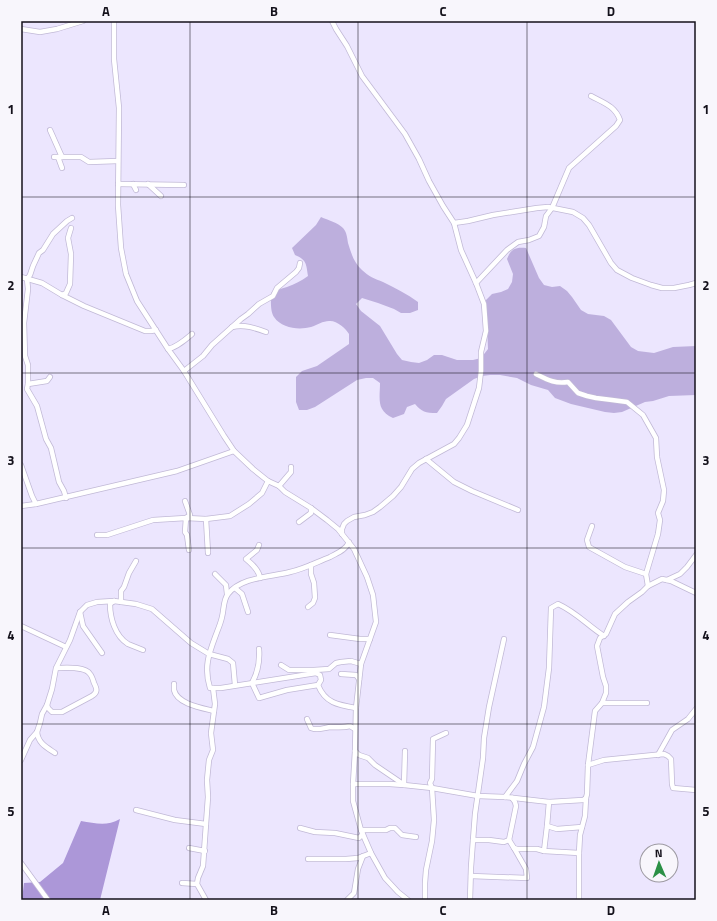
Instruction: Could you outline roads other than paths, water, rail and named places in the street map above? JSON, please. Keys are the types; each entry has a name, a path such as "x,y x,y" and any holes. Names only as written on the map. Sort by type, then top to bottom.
{"street":[{"path":"21,29 40,32 57,29 83,21"},
{"path":"114,21 114,59 119,108 118,205 121,248 126,274 137,301 184,371 234,451 268,481 279,486 285,492 311,508 342,534 354,549 367,577 374,595 376,622 361,664 359,679 355,729 353,784 354,801 362,832 371,853 385,878 408,900"},
{"path":"332,21 362,76 405,134 429,181 454,223 461,250 484,304 486,331 481,352 479,388 467,424 454,444 419,463 412,469 401,487 393,496 373,512 365,515 354,516 347,521 342,529 342,534"},
{"path":"476,283 507,250 518,242 539,236 544,226 546,216 552,208 569,168 605,134 616,126 620,120 613,108 591,96"},
{"path":"50,130 62,168"},
{"path":"58,157 81,156 89,162 118,161"},
{"path":"118,184 184,185"},
{"path":"133,184 136,190"},
{"path":"148,184 161,196"},
{"path":"454,223 520,210 548,207 573,212 590,225 596,238 617,270 651,285 662,288 674,288 696,283"},
{"path":"66,498 59,482 51,448 46,439 37,406 27,389 28,365 25,356 24,323 28,289 27,279 39,253 43,250 53,234 72,218"},
{"path":"62,295 66,293 70,284 71,254 68,238 71,228"},
{"path":"184,371 203,356 212,345 259,304 273,296 277,288 296,272 300,263"},
{"path":"21,277 42,283 84,306 145,331 151,332 156,330"},
{"path":"232,327 252,327 266,332"},
{"path":"168,349 181,343 192,334"},
{"path":"536,374 551,381 561,383 568,382 578,392 587,396 627,402 643,415 656,438 657,457 664,490 663,501 658,513 660,520 658,534 646,574 648,586"},
{"path":"28,384 47,381 50,377"},
{"path":"21,506 66,498 177,470 234,451"},
{"path":"426,459 454,482 518,510"},
{"path":"21,465 36,504"},
{"path":"279,486 291,472 291,467"},
{"path":"97,535 107,535 153,520 186,518 206,519 230,516 249,504 262,493 268,481"},
{"path":"185,501 190,515 186,518 185,532 189,550"},
{"path":"299,522 311,513 311,508"},
{"path":"206,519 208,553"},
{"path":"592,526 587,540 589,547 625,567 646,574"},
{"path":"349,542 347,546 339,552 311,565 291,572 260,578 242,584 228,594 222,618 209,654 207,668 210,688 220,688 316,673 320,675 321,680 318,685 320,691 327,699 340,706 356,708"},
{"path":"259,545 257,550 246,559 254,566 260,578"},
{"path":"667,580 680,574 696,555"},
{"path":"121,602 121,591 124,587 128,574 136,562"},
{"path":"308,607 315,598 311,565"},
{"path":"215,574 226,585 228,594"},
{"path":"579,900 580,835 585,816 588,765 595,711 602,703 606,693 606,686 597,646 600,638 606,634 615,614 648,586 662,579 671,581 696,592"},
{"path":"235,588 242,594 248,612"},
{"path":"114,601 110,604 110,614 116,632 127,643 143,650"},
{"path":"21,760 30,740 36,732 42,714 47,705 56,668 80,612 87,604 114,601 136,604 152,609 191,643 209,654 228,659 233,663 235,685"},
{"path":"505,797 517,781 532,747 544,707 549,668 552,608 558,604 579,617 604,636"},
{"path":"80,612 83,626 102,653"},
{"path":"21,626 66,647"},
{"path":"330,635 370,639"},
{"path":"470,900 475,814 484,738 489,707 504,639"},
{"path":"252,683 257,673 259,659 258,649"},
{"path":"281,665 289,670 314,670 329,669 336,663 341,662 351,661 361,664"},
{"path":"47,705 52,712 62,712 92,696 96,693 97,689 90,672 81,668 56,668"},
{"path":"341,674 356,675 359,679"},
{"path":"252,683 259,698 286,690 318,685"},
{"path":"174,684 174,692 180,699 190,705 214,711"},
{"path":"206,900 197,884 203,866 208,797 207,780 209,760 213,750 211,733 215,704 213,688"},
{"path":"602,703 647,703"},
{"path":"658,755 672,730 688,719 696,709"},
{"path":"307,719 311,728 315,730 330,727 345,728 350,726 355,729"},
{"path":"36,732 37,737 43,745 55,753"},
{"path":"425,900 426,870 432,841 434,820 432,788 430,783 432,778 433,739 446,733"},
{"path":"355,751 359,755 368,758 375,765 404,785"},
{"path":"404,785 405,751"},
{"path":"588,765 604,760 664,754 671,759 673,788 696,790"},
{"path":"353,784 404,785 478,796 505,797 549,802 583,800 586,798"},
{"path":"472,876 527,878 526,869 509,840 516,806 512,798"},
{"path":"544,851 549,802"},
{"path":"136,810 175,820 206,824"},
{"path":"547,826 557,829 582,826"},
{"path":"300,828 315,832 335,833 359,838 362,832"},
{"path":"362,832 395,828 402,835 416,837"},
{"path":"473,840 504,842 509,840"},
{"path":"189,848 204,851"},
{"path":"514,848 579,853"},
{"path":"308,859 358,858 371,853"},
{"path":"347,900 354,893 358,869 363,856"},
{"path":"21,863 48,900"},
{"path":"182,883 197,884"}]}
